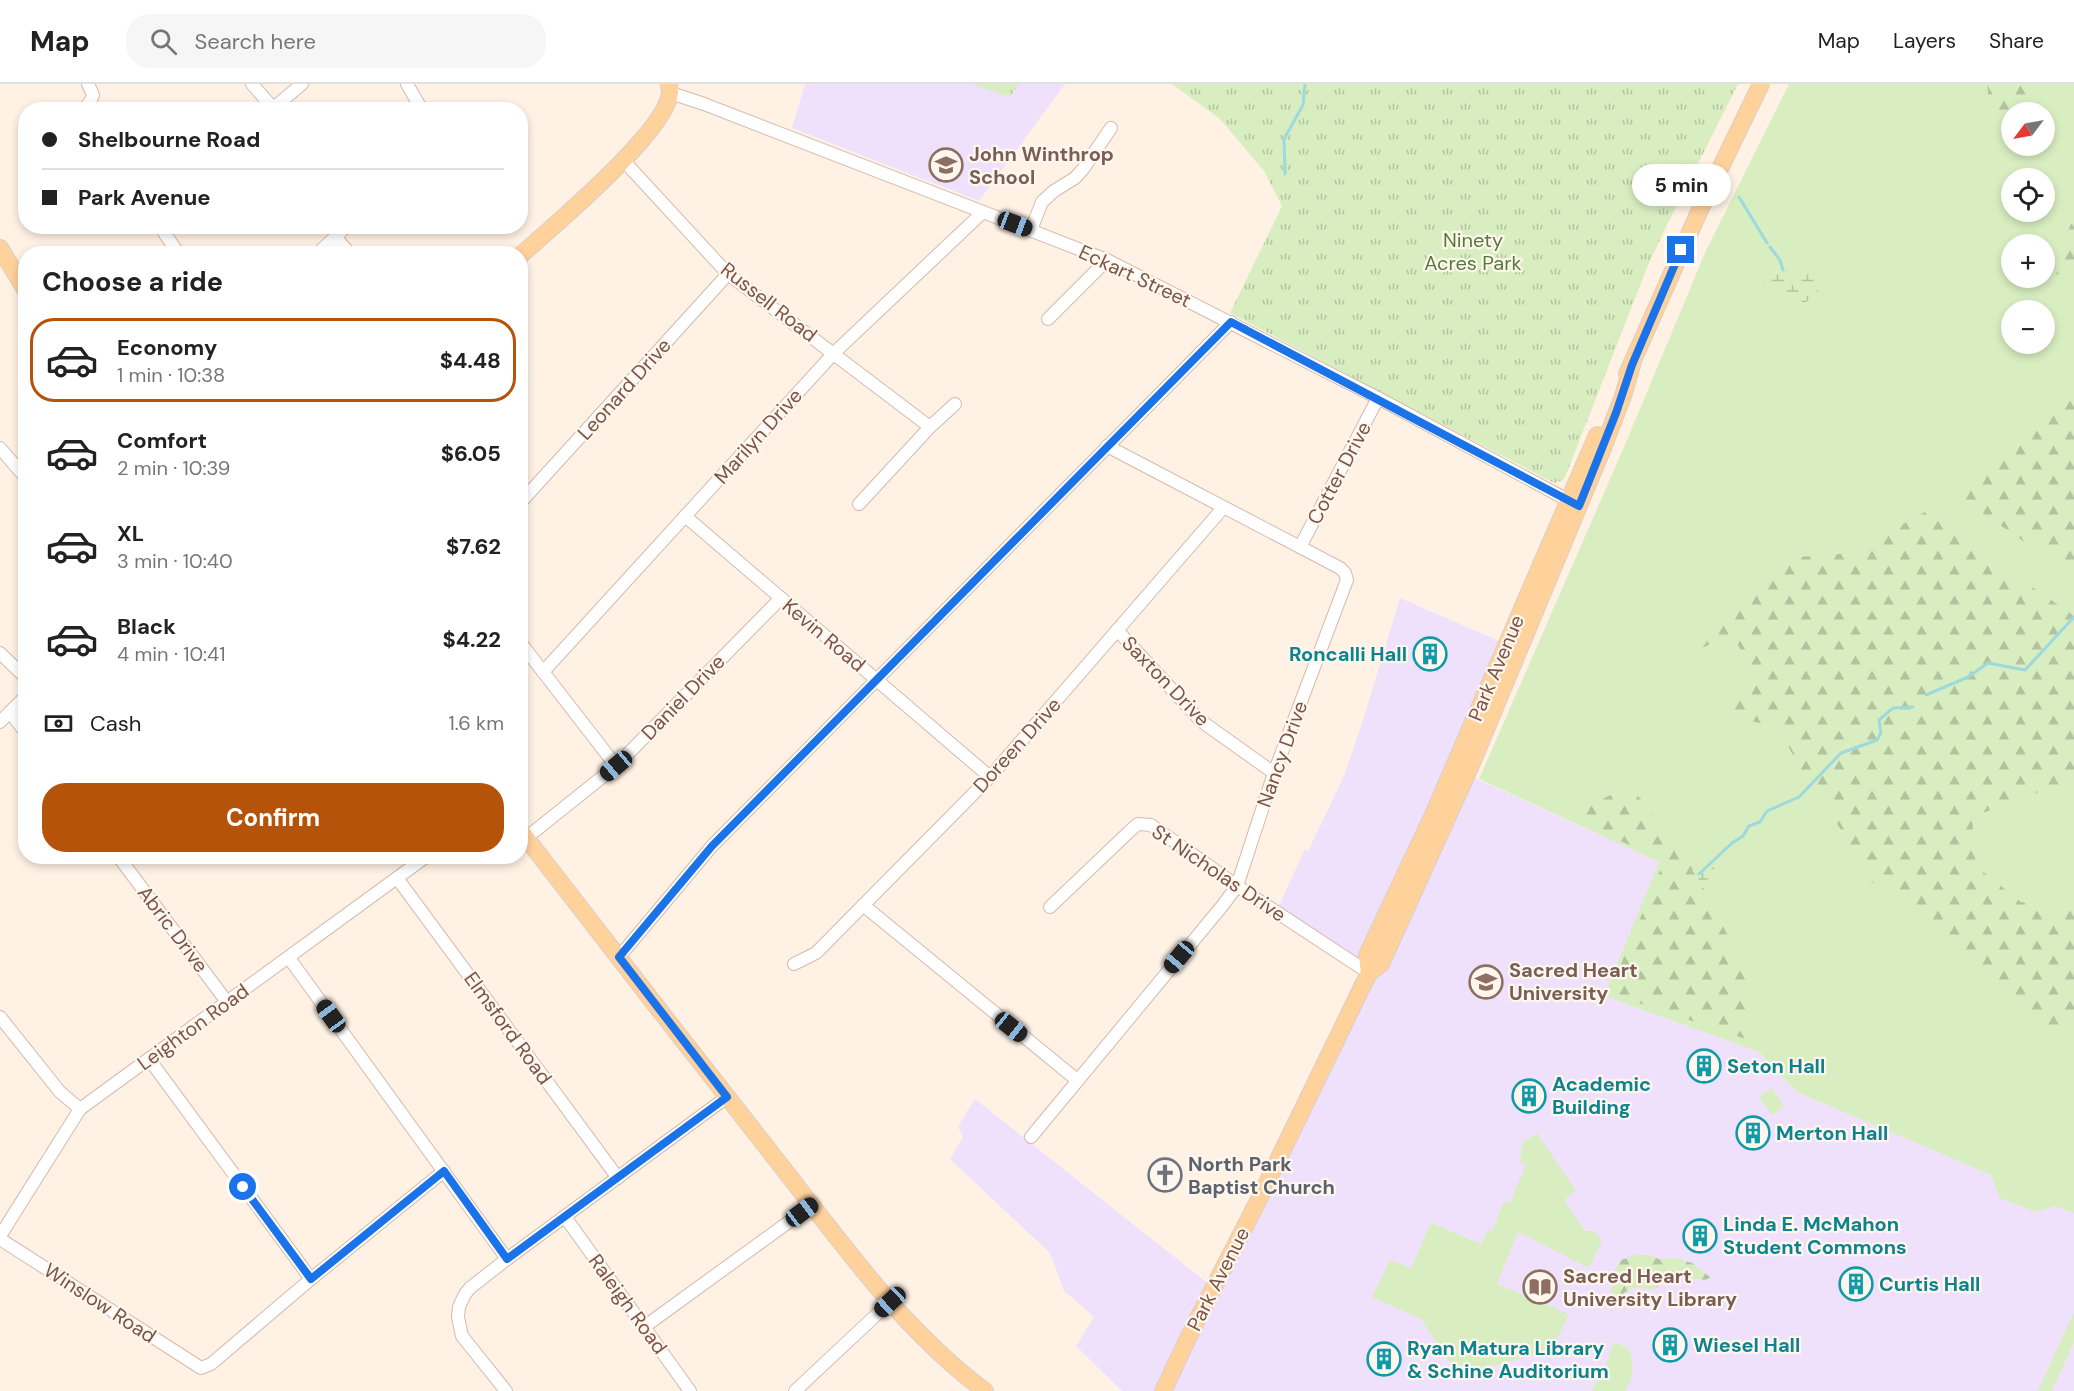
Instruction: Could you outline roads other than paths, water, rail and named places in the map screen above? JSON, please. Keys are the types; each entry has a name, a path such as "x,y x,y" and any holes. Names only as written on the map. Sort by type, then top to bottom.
{"main road":[{"name":"Park Avenue","path":"1163,1391 1192,1328 1266,1185 1369,973 1381,964 1573,503 1623,396 1632,365 1686,241 1761,84"},
{"path":"528,249 623,160 648,133 665,107 670,88"},
{"path":"0,248 18,278"},
{"path":"528,840 890,1302 933,1349 985,1391"}],"street":[{"path":"88,84 93,95 90,102"},
{"path":"252,84 266,102"},
{"path":"280,102 302,84"},
{"path":"407,84 417,102"},
{"name":"Eckart Street","path":"670,88 704,104 1107,260 1378,398 1573,503"},
{"path":"1031,230 1042,202 1054,191 1075,178 1111,128"},
{"name":"Russell Road","path":"623,160 728,274 930,427"},
{"name":"Marilyn Drive","path":"543,672 834,353 982,212"},
{"path":"325,246 338,234"},
{"path":"335,237 343,246"},
{"path":"1048,319 1107,260"},
{"name":"Leonard Drive","path":"528,494 728,274"},
{"path":"619,957 712,846 1231,322"},
{"name":"Cotter Drive","path":"1300,547 1378,398"},
{"path":"859,504 930,427 955,404"},
{"name":"Nancy Drive","path":"1031,1137 1223,905 1236,886 1275,773 1347,580 1340,568 1107,447"},
{"path":"0,448 18,469"},
{"name":"Doreen Drive","path":"794,964 816,953 990,777 1222,508"},
{"name":"Kevin Road","path":"685,516 990,777"},
{"name":"Daniel Drive","path":"528,830 616,766 781,598"},
{"name":"Saxton Drive","path":"1117,630 1202,721 1275,773"},
{"path":"528,652 616,766"},
{"path":"0,653 18,670"},
{"path":"0,722 18,704"},
{"path":"10,712 18,722"},
{"name":"St Nicholas Drive","path":"1050,907 1138,824 1151,825 1236,886 1369,973"},
{"name":"Abric Drive","path":"124,864 227,1002"},
{"name":"Leighton Road","path":"0,1238 80,1109 416,864"},
{"name":"Elmsford Road","path":"397,878 618,1178"},
{"path":"863,905 1077,1080"},
{"path":"289,958 507,1259"},
{"path":"0,1017 60,1092 80,1109"},
{"path":"149,1059 311,1279 444,1171"},
{"path":"506,1391 462,1336 458,1317 461,1302 470,1288 727,1097"},
{"path":"644,1327 812,1205"},
{"name":"Raleigh Road","path":"565,1217 690,1391"},
{"name":"Winslow Road","path":"0,1238 201,1368 211,1364 311,1279"},
{"path":"795,1391 890,1302"}],"waterway":[{"path":"1285,174 1284,139 1303,105 1305,84"},
{"path":"1739,197 1767,243"},
{"path":"1770,247 1780,260 1783,270"},
{"path":"1926,695 1968,677 1988,663 2025,670 2074,617"},
{"path":"1699,874 1732,843 1743,836 1749,826 1760,822 1767,811 1799,797 1841,753 1877,740 1881,733 1879,720 1893,708 1913,707"}],"place":[{"name":"John Winthrop School","path":"946,165"},
{"name":"Roncalli Hall","path":"1430,654"},
{"name":"Sacred Heart University","path":"1486,982"},
{"name":"Seton Hall","path":"1704,1066"},
{"name":"Academic Building","path":"1529,1096"},
{"name":"Merton Hall","path":"1753,1133"},
{"name":"North Park Baptist Church","path":"1165,1175"},
{"name":"Linda E. McMahon Student Commons","path":"1700,1236"},
{"name":"Curtis Hall","path":"1856,1284"},
{"name":"Sacred Heart University Library","path":"1540,1287"},
{"name":"Wiesel Hall","path":"1670,1345"},
{"name":"Ryan Matura Library & Schine Auditorium","path":"1384,1359"}],"park label":[{"name":"Ninety Acres Park","path":"1473,252"}]}
